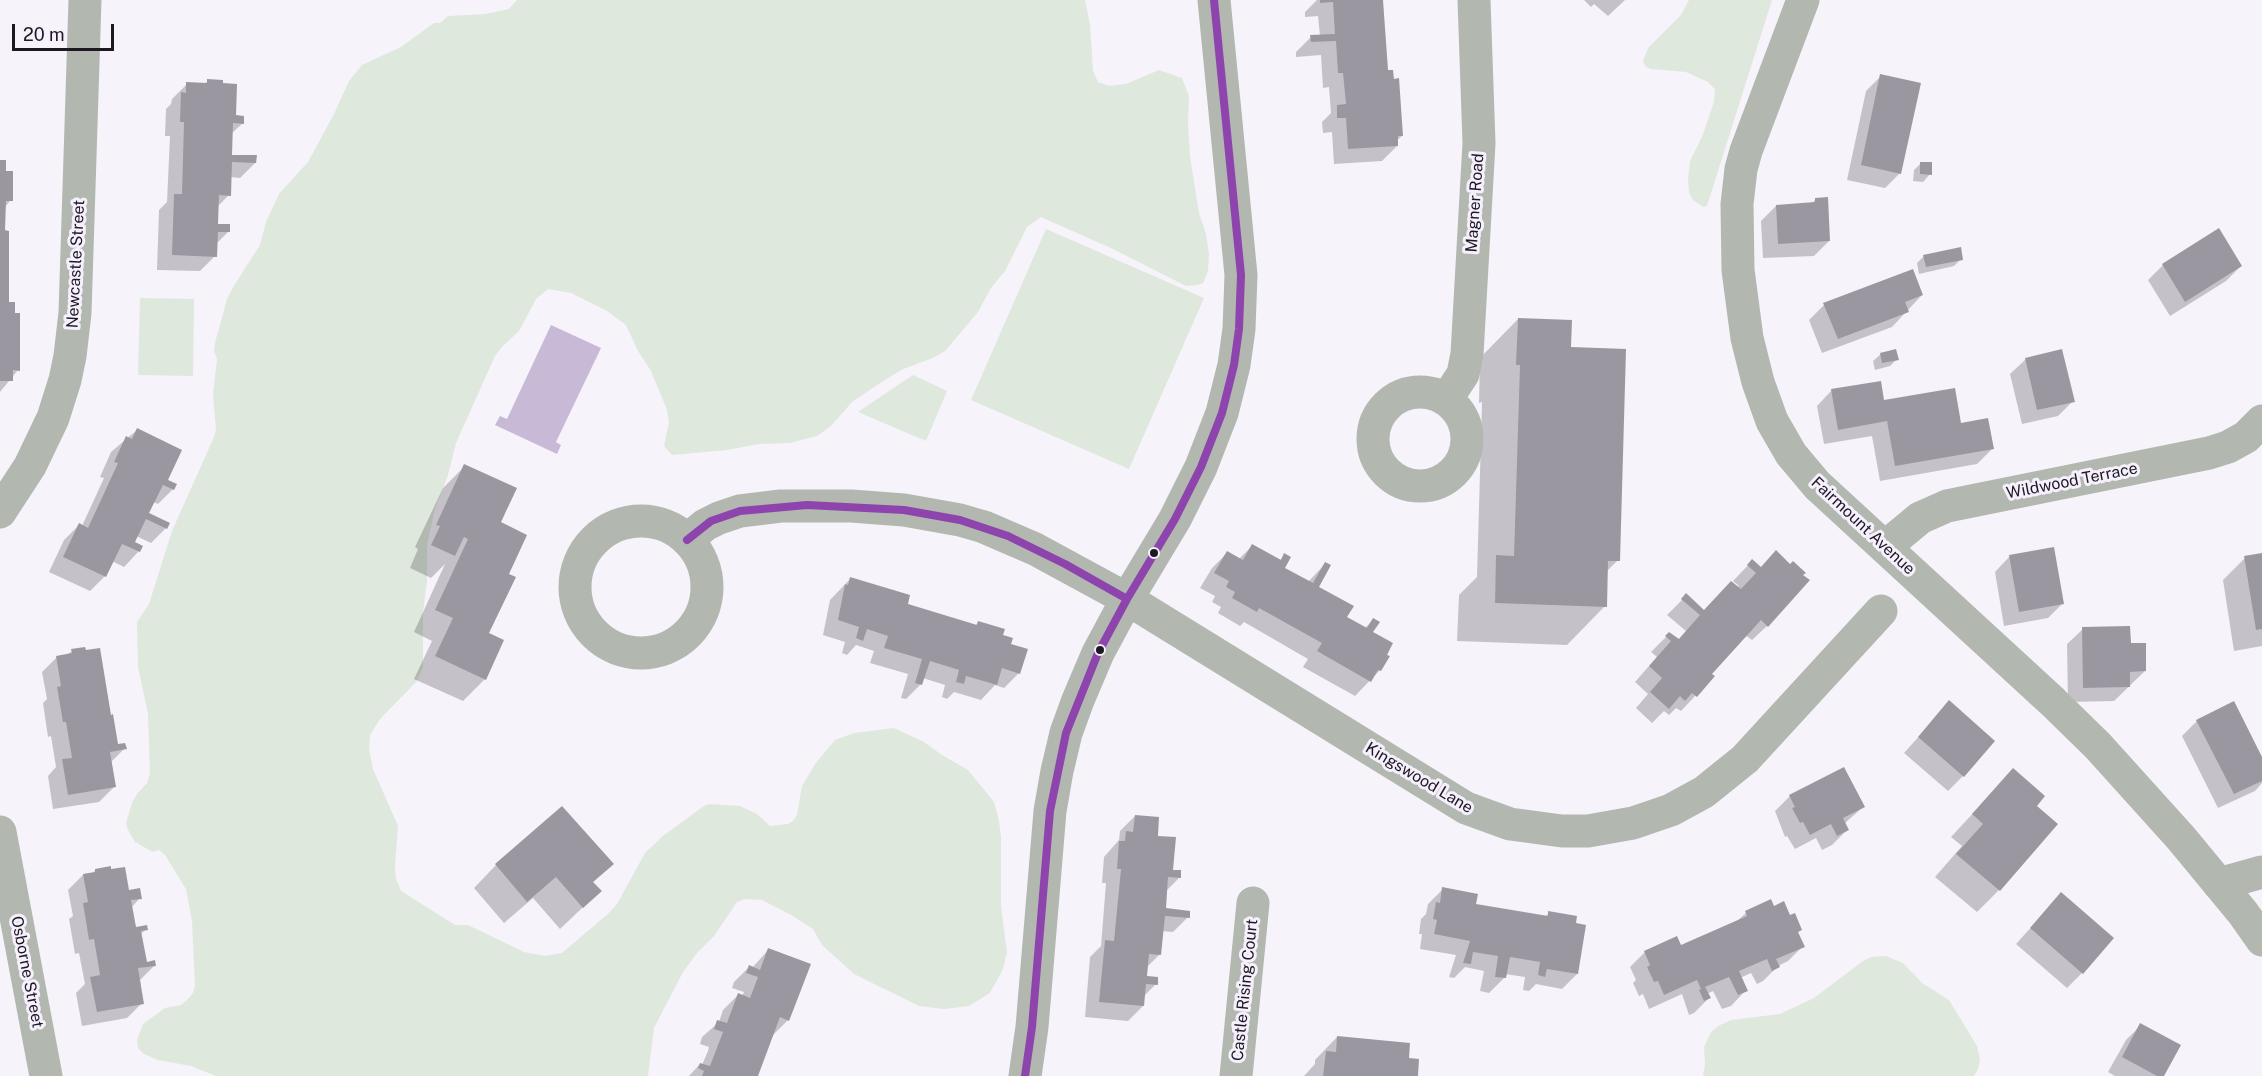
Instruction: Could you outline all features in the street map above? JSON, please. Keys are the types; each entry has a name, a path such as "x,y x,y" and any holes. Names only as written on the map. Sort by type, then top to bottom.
{"street":[{"name":"Newcastle Street","path":"0,512 30,466 53,418 70,356 75,313 85,0"},
{"path":"1025,1076 1032,1027 1048,832 1057,771 1069,725 1087,677 1127,599 1175,519 1201,467 1222,413 1236,348 1241,275 1214,0"},
{"name":"Magner Road","path":"1446,400 1463,374 1467,354 1479,143 1474,0"},
{"name":"Fairmount Avenue","path":"1803,0 1746,151 1738,186 1738,270 1747,338 1765,405 1787,447 1817,485 2098,746 2173,829 2262,940"},
{"name":"Wildwood Terrace","path":"1885,547 1920,518 1947,506 2209,453 2228,447 2246,437 2262,421"},
{"name":"Kingswood Lane","path":"687,540 711,521 740,512 807,505 904,510 960,520 1008,536 1127,599 1466,808 1510,824 1562,831 1596,830 1633,823 1671,810 1704,792 1745,759 1881,611"},
{"name":"Osborne Street","path":"0,832 46,1076"},
{"path":"2218,884 2262,872"},
{"name":"Castle Rising Court","path":"1236,1076 1253,903"}],"shaded area":[{"path":"517,0 1085,0 1090,24 1093,71 1098,82 1109,86 1126,84 1159,70 1182,78 1189,96 1190,156 1199,213 1206,234 1209,254 1208,271 1203,283 1186,286 1113,249 1041,217 1027,227 1005,271 991,288 978,312 945,351 901,370 874,387 852,402 831,426 817,436 790,443 759,444 727,450 672,455 664,446 669,422 667,410 651,371 638,351 626,325 607,311 571,293 548,289 536,299 519,331 495,356 456,443 448,475 435,509 427,545 427,581 423,612 423,668 417,681 380,719 370,735 369,749 373,769 398,826 395,866 396,879 401,891 455,925 468,925 524,952 545,956 562,953 609,913 617,904 645,853 664,835 704,806 709,804 740,806 757,814 770,826 788,824 797,815 802,786 815,764 835,740 854,733 894,728 924,742 968,770 994,802 1001,837 1001,907 1007,952 1003,969 990,993 969,1006 944,1009 919,1006 854,974 822,945 813,929 793,916 762,900 745,899 737,902 714,936 683,972 654,1028 648,1076 216,1076 191,1066 158,1060 144,1054 138,1048 137,1040 143,1024 165,1008 181,1005 193,993 195,985 192,921 186,889 165,855 159,850 153,852 135,842 126,823 132,803 147,783 150,773 148,714 138,667 137,622 149,604 172,531 216,430 213,394 217,359 214,351 227,299 260,245 266,222 279,194 308,162 349,81 362,65 401,47 434,23 440,23 448,16 485,14 509,9"},
{"path":"1689,0 1772,0 1707,206 1703,207 1693,200 1689,192 1688,178 1690,161 1702,137 1714,102 1715,89 1708,82 1686,72 1651,69 1646,67 1643,61 1648,48 1681,15"},
{"path":"1046,229 1204,298 1129,469 971,400"},
{"path":"140,298 194,299 193,376 138,375"},
{"path":"551,325 601,348 556,442 561,445 557,454 495,425 500,416 507,419"},
{"path":"913,375 947,391 926,441 858,412"},
{"path":"1886,956 1903,963 1922,983 1949,1000 1977,1046 1980,1059 1974,1076 1703,1076 1704,1047 1711,1032 1718,1026 1731,1020 1780,1014 1814,998 1863,961 1871,957"}],"building":[{"path":"1320,0 1383,0 1388,70 1393,70 1394,79 1399,78 1403,136 1398,136 1398,146 1348,149 1346,118 1337,118 1337,105 1346,104 1343,73 1338,73 1336,41 1311,42 1310,35 1335,34 1333,2 1320,3"},
{"path":"1880,74 1921,83 1901,174 1861,165"},
{"path":"207,79 237,84 236,115 244,116 244,124 233,123 232,155 257,155 256,163 232,162 231,196 219,195 218,224 230,224 230,232 218,232 217,257 172,255 174,194 182,194 184,122 180,122 181,92 186,93 186,82 207,83"},
{"path":"0,160 6,160 6,171 13,171 13,201 6,201 5,230 9,231 9,302 15,302 15,313 20,313 20,371 13,370 13,381 0,381"},
{"path":"1920,162 1932,162 1932,175 1920,174"},
{"path":"1828,197 1830,241 1778,244 1776,205 1815,202 1815,198"},
{"path":"2219,228 2242,266 2185,302 2162,264"},
{"path":"1961,247 1963,260 1926,267 1923,255"},
{"path":"1913,269 1923,295 1905,302 1909,312 1838,339 1823,303"},
{"path":"1518,318 1572,320 1571,347 1626,349 1620,561 1608,561 1607,607 1495,603 1496,555 1514,556 1520,365 1516,365"},
{"path":"1896,349 1899,360 1882,363 1880,353"},
{"path":"2062,349 2075,402 2037,410 2025,358"},
{"path":"1881,381 1884,400 1955,388 1961,423 1988,418 1994,449 1895,466 1887,421 1838,430 1831,389"},
{"path":"137,428 182,450 168,480 177,484 174,490 163,485 149,513 170,523 167,529 146,519 135,542 143,546 140,552 122,544 106,577 63,557 79,523 88,528 118,463 114,462 126,436 132,439"},
{"path":"464,464 517,488 501,522 527,535 509,574 516,577 489,633 504,640 486,680 435,656 453,618 435,610 468,539 464,537 455,556 431,545 440,526 436,525"},
{"path":"1252,544 1281,560 1284,553 1291,557 1285,568 1313,583 1325,562 1331,565 1319,587 1354,606 1347,617 1367,628 1373,618 1380,622 1373,632 1393,643 1387,655 1390,656 1371,682 1317,651 1322,643 1259,608 1257,612 1232,598 1235,592 1226,587 1229,581 1214,573 1227,551 1243,560"},
{"path":"2054,547 2064,604 2019,612 2009,555"},
{"path":"1776,550 1790,564 1793,561 1806,573 1803,575 1810,580 1768,627 1761,620 1712,674 1715,676 1697,697 1692,693 1685,701 1680,696 1669,709 1650,692 1662,678 1649,666 1671,641 1665,636 1669,632 1679,639 1700,615 1681,599 1686,593 1704,610 1731,581 1741,589 1756,573 1747,565 1752,559 1761,567"},
{"path":"2262,553 2262,629 2256,630 2244,556"},
{"path":"850,577 910,595 908,604 977,625 978,621 1005,629 1003,635 1013,638 1011,644 1028,649 1020,674 1002,668 997,685 966,676 964,684 956,682 959,670 930,661 922,685 915,683 922,659 884,648 888,636 867,629 863,641 856,638 859,627 838,620 845,584 848,585"},
{"path":"2130,626 2131,643 2146,643 2146,671 2130,672 2130,687 2083,688 2082,627"},
{"path":"85,647 86,650 100,648 118,744 125,743 127,749 110,752 116,787 68,795 62,759 72,758 57,687 61,686 56,656 72,653 71,649"},
{"path":"1949,700 1995,741 1964,777 1918,737"},
{"path":"2234,701 2262,757 2262,781 2234,794 2196,720"},
{"path":"1844,767 1865,807 1843,818 1849,830 1837,836 1831,824 1810,835 1792,808 1795,807 1789,795"},
{"path":"2013,768 2045,796 2037,806 2058,824 2000,891 1956,854 1983,824 1972,814"},
{"path":"562,806 614,864 593,882 602,891 583,908 556,877 527,902 495,864"},
{"path":"1135,815 1159,817 1158,836 1176,837 1173,870 1181,870 1181,878 1168,877 1166,908 1190,911 1190,918 1165,916 1161,955 1149,954 1147,976 1158,977 1158,985 1146,984 1144,1006 1099,1002 1105,940 1114,941 1121,869 1117,869 1119,841 1125,841 1126,831 1133,832"},
{"path":"111,866 111,869 125,867 129,890 140,888 142,899 131,900 136,927 147,925 148,930 141,931 147,962 155,960 156,966 138,968 144,1004 97,1012 90,977 100,975 94,939 89,940 83,903 88,902 83,874"},
{"path":"1442,887 1478,894 1476,904 1548,916 1548,911 1577,916 1576,923 1586,925 1578,974 1547,969 1545,977 1538,975 1540,962 1510,957 1506,978 1495,977 1498,956 1473,952 1471,964 1463,963 1470,941 1434,934 1437,920 1433,919 1436,902 1440,903"},
{"path":"2061,892 2114,938 2083,974 2030,928"},
{"path":"1771,899 1774,906 1784,901 1790,915 1795,913 1802,930 1798,932 1805,947 1776,959 1780,967 1772,971 1767,959 1739,971 1748,991 1738,995 1729,977 1705,987 1711,998 1704,1001 1697,980 1664,995 1658,981 1654,982 1647,967 1650,965 1644,951 1677,936 1681,945 1747,916 1745,911"},
{"path":"768,948 811,964 789,1021 780,1017 758,1076 702,1076 704,1071 698,1068 700,1063 710,1066 723,1032 714,1029 717,1020 727,1023 738,993 750,998 758,977 746,973 749,965 760,970"},
{"path":"2140,1023 2181,1045 2164,1076 2157,1076 2122,1057"},
{"path":"1337,1036 1410,1043 1409,1058 1419,1059 1418,1076 1323,1076 1326,1051 1336,1052"}],"transit line":[{"path":"1025,1076 1032,1027 1050,811 1066,733 1098,653 1175,519 1201,467 1222,413 1234,365 1239,329 1241,275 1214,0"},
{"path":"687,540 711,521 740,511 807,505 904,510 960,520 1008,536 1065,564 1127,599"}]}
